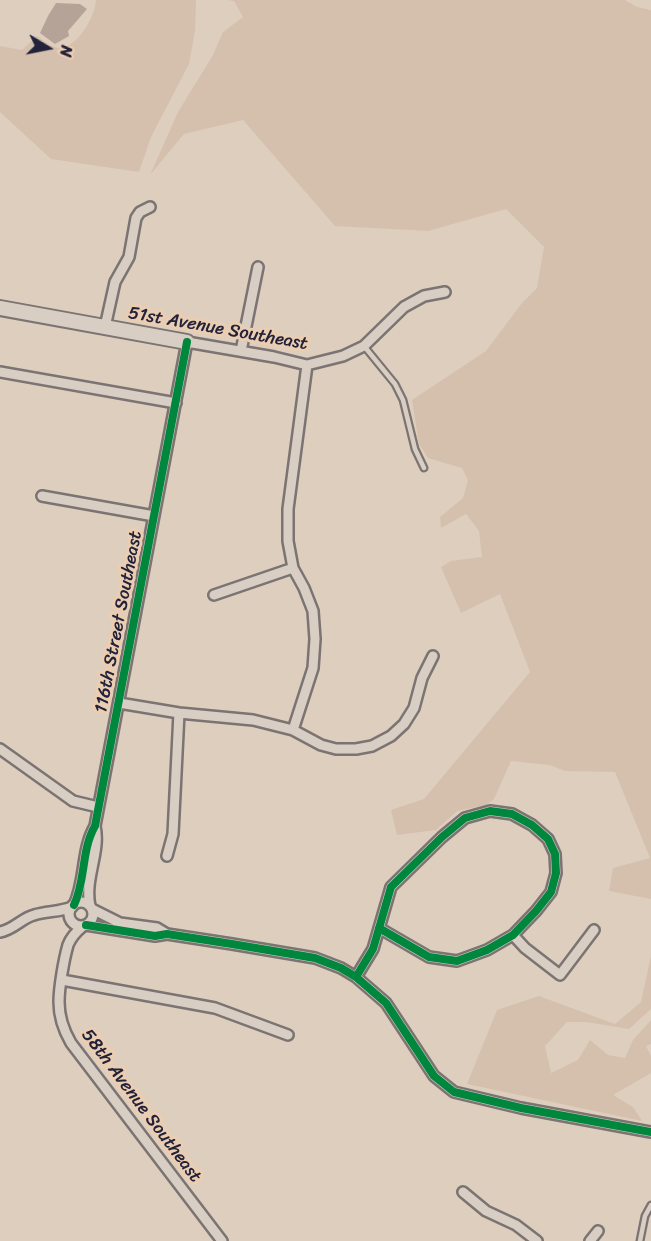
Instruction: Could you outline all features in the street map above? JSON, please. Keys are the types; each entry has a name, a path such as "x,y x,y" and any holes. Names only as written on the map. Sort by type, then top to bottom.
{"street":[{"path":"105,327 115,282 129,257 136,218 140,212 150,207"},
{"path":"241,351 258,267"},
{"name":"51st Avenue Southeast","path":"0,308 307,365 343,356 364,346 404,307 424,296 445,292"},
{"name":"116th Street Southeast","path":"91,907 87,896 97,836 95,826 98,807 188,342"},
{"path":"293,730 314,668 313,610 293,568 288,541 288,509 307,365"},
{"path":"0,372 176,404"},
{"path":"42,496 154,516"},
{"path":"214,595 293,568"},
{"path":"119,703 179,713 253,720 293,730 321,745 336,749 356,749 372,746 390,736 404,724 414,708 422,678 433,656"},
{"path":"167,856 173,834 179,713"},
{"path":"0,749 66,797 98,807"},
{"path":"356,977 373,948 391,887 465,818 490,811 512,814 532,825 548,839 555,854 556,873 550,892 513,935 487,950 457,961 429,957 379,928"},
{"name":"116th Street Southeast","path":"73,906 80,891 90,834 95,826"},
{"path":"0,932 6,931 33,915 52,912 83,902 120,923 157,928 167,934"},
{"path":"72,921 70,914 73,906"},
{"path":"84,926 93,916 91,907"},
{"path":"52,912 78,926 156,936 167,934 315,958 341,968 356,977 386,1003 434,1076 454,1092 521,1108 651,1132"},
{"name":"58th Avenue Southeast","path":"69,945 67,936 72,921"},
{"name":"58th Avenue Southeast","path":"84,926 73,936 69,945 62,980 58,1003 64,1030 71,1043 222,1241"},
{"path":"513,935 525,948 560,975 594,930"},
{"path":"62,980 215,1008 288,1035"},
{"path":"463,1192 486,1211 516,1225 537,1241"},
{"path":"590,1241 598,1231"}],"lane":[{"path":"364,346 395,384 403,400 415,449 424,468"},
{"path":"640,1241 645,1216 651,1205"}],"shaded area":[{"path":"96,0 196,0 195,31 189,64 151,137 139,172 51,159 0,112 0,46 22,50 37,36 55,47 65,47 84,31"},
{"path":"228,0 625,0 637,7 651,10 651,899 609,891 613,868 650,858 615,772 565,771 550,765 511,761 494,799 486,805 457,811 436,830 397,835 391,810 424,799 530,672 500,594 461,613 441,567 451,561 482,557 479,531 466,514 441,528 440,517 463,498 468,480 462,468 428,458 419,444 412,400 486,351 522,303 537,288 544,247 506,209 428,231 335,226 243,120 184,134 150,175 178,112 213,55 223,32 243,17 234,1"},
{"path":"56,3 80,4 87,9 68,31 69,36 55,44 40,33"},
{"path":"651,956 651,1009 629,1029 586,1022 567,1022 545,1046 551,1073 578,1060 590,1040 608,1055 625,1058 633,1040 651,1020 651,1044 646,1046 651,1056 651,1073 613,1095 633,1107 642,1121 467,1084 497,1010 539,996 615,1024 641,1002"}],"cycle path":[{"path":"74,905 88,845 95,826 187,342"},
{"path":"356,977 373,949 391,887 465,818 490,811 512,814 532,825 548,839 555,854 556,873 551,892 513,935 487,950 457,961 429,957 379,928"},
{"path":"86,925 155,936 167,934 315,958 341,968 356,977 386,1003 434,1076 454,1092 521,1108 651,1132"}]}
